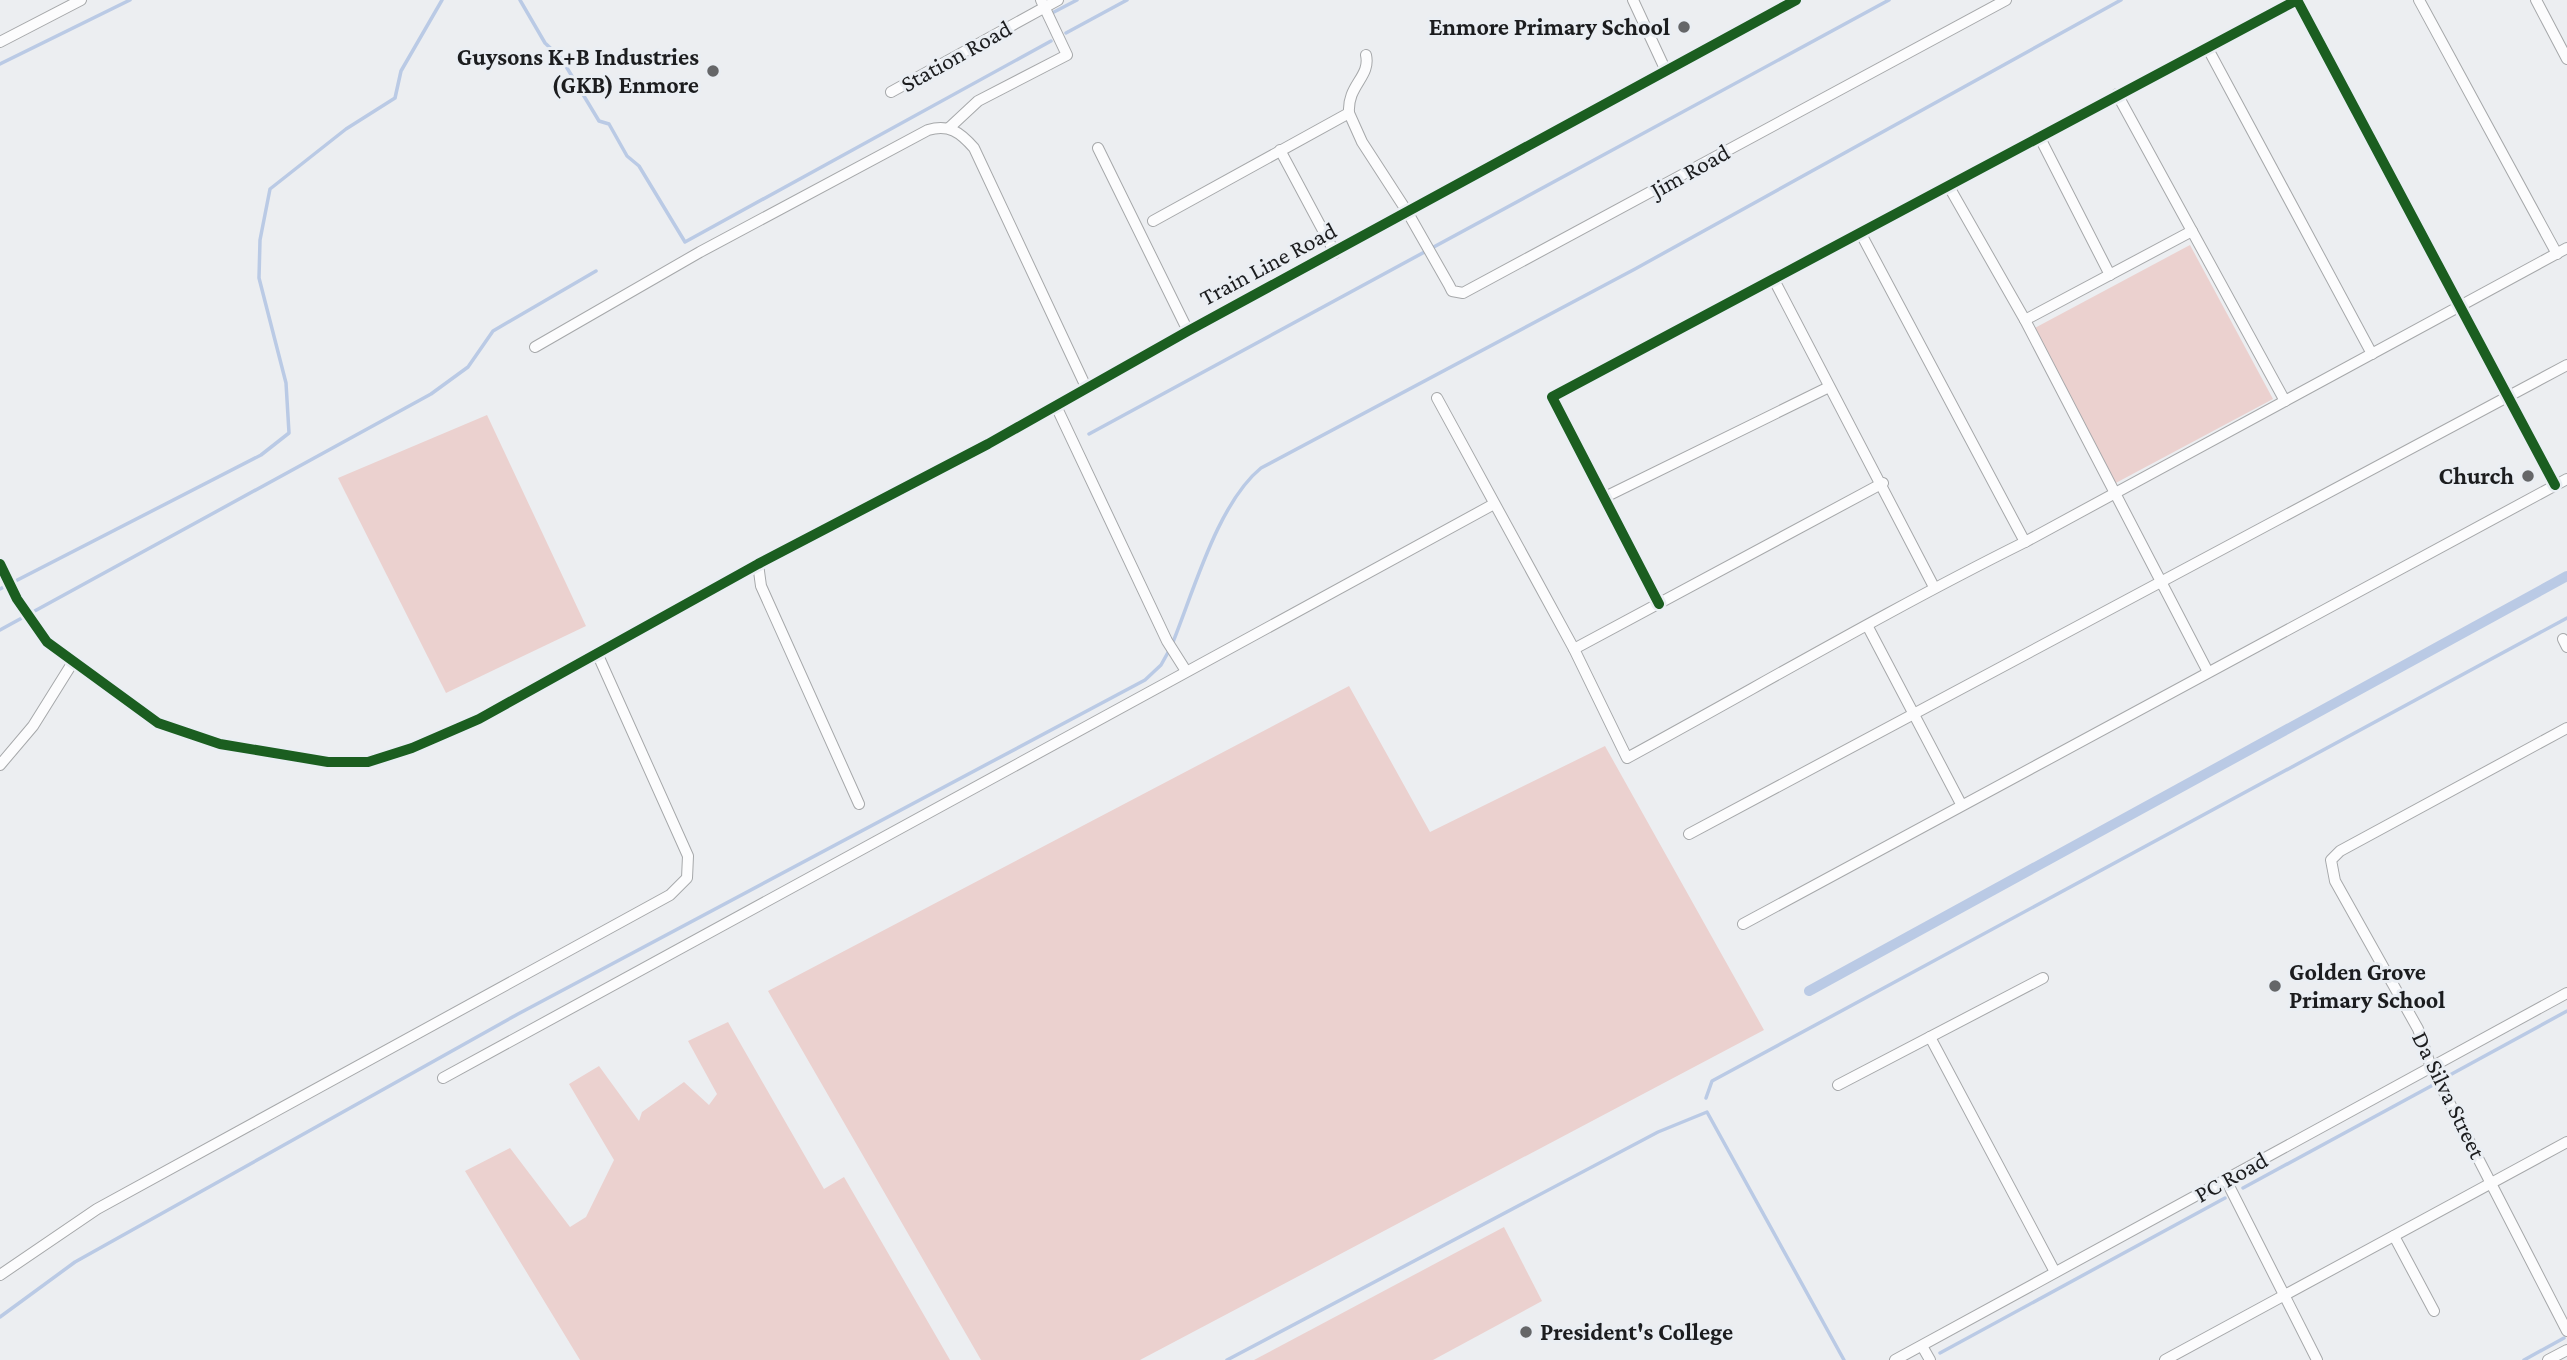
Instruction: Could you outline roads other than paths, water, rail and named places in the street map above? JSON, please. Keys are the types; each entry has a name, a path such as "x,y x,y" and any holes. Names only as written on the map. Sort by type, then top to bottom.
{"street":[{"path":"0,42 81,0"},
{"name":"Station Road","path":"891,92 1043,4 1058,0"},
{"path":"1633,0 1666,71"},
{"name":"Train Line Road","path":"0,564 16,599 47,642 158,723 219,744 328,762 368,762 412,748 479,719 758,564 1056,406 1188,331 1796,0"},
{"name":"Jim Road","path":"1349,113 1362,142 1408,213 1452,291 1464,293 2006,0"},
{"path":"1659,604 1552,397 2297,0 2556,485"},
{"path":"1437,398 1574,649 1627,758 1868,627 1934,587 2025,542 2562,251 2419,0"},
{"path":"2536,0 2567,60"},
{"path":"949,128 978,100 1067,55 1043,4"},
{"path":"2207,47 2372,354"},
{"path":"1153,221 1349,113 1348,98 1365,70 1366,55"},
{"path":"2117,94 2285,401"},
{"path":"535,347 700,252 916,136 940,127 962,134 974,148 1086,387"},
{"path":"2039,136 2110,275"},
{"path":"1098,148 1188,331"},
{"path":"1280,150 1335,253"},
{"path":"1948,185 2025,320 2208,672"},
{"path":"2025,320 2192,231"},
{"path":"1860,232 2025,542"},
{"path":"1773,278 1934,587"},
{"path":"1689,834 1915,716 2567,365"},
{"path":"1603,498 1829,387"},
{"path":"1056,406 1167,641 1186,671"},
{"path":"1743,924 2567,479"},
{"path":"1574,649 1882,484"},
{"path":"443,1079 1494,504"},
{"path":"758,564 761,586 859,804"},
{"path":"1868,627 1961,804"},
{"path":"0,1275 97,1209 670,895 687,878 688,856 597,653"},
{"path":"0,765 33,726 73,662"},
{"name":"Da Silva Street","path":"2567,728 2386,824 2340,851 2331,860 2335,881 2418,1029 2431,1066 2567,1331"},
{"path":"1838,1085 2043,978"},
{"name":"PC Road","path":"1895,1360 2567,993"},
{"path":"1930,1037 2055,1272"},
{"path":"2165,1360 2567,1142"},
{"path":"2226,1180 2317,1360"},
{"path":"2394,1236 2434,1311"},
{"path":"1922,1346 1930,1360"},
{"path":"2548,1360 2567,1350"}],"waterway":[{"path":"0,64 130,0"},
{"path":"0,589 261,455 289,433 286,383 259,278 260,240 270,189 346,129 395,98 401,71 442,0"},
{"path":"520,0 545,43 561,58 599,121 609,124 627,156 639,166 685,242 1051,41"},
{"path":"1054,12 1077,0"},
{"path":"1066,33 1127,0"},
{"path":"1089,434 1889,0"},
{"path":"0,1317 75,1262 518,1014 1145,680 1161,665 1171,647 1208,551 1231,504 1261,468 1635,269 2121,0"},
{"path":"0,630 431,394 468,367 493,331 596,271"},
{"path":"1809,991 2567,576"},
{"path":"1706,1098 1712,1081 2567,618"},
{"path":"2448,1076 2567,1011"},
{"path":"2243,1188 2433,1085"},
{"path":"1227,1360 1658,1132 1707,1112 1844,1360"},
{"path":"1940,1353 2225,1198"},
{"path":"2524,1360 2564,1338"}],"place":[{"name":"Enmore Primary School","path":"1684,27"},
{"name":"Guysons K+B Industries (GKB) Enmore","path":"713,71"},
{"name":"Church","path":"2528,476"},
{"name":"Golden Grove Primary School","path":"2275,986"},
{"name":"President's College","path":"1526,1332"}]}
